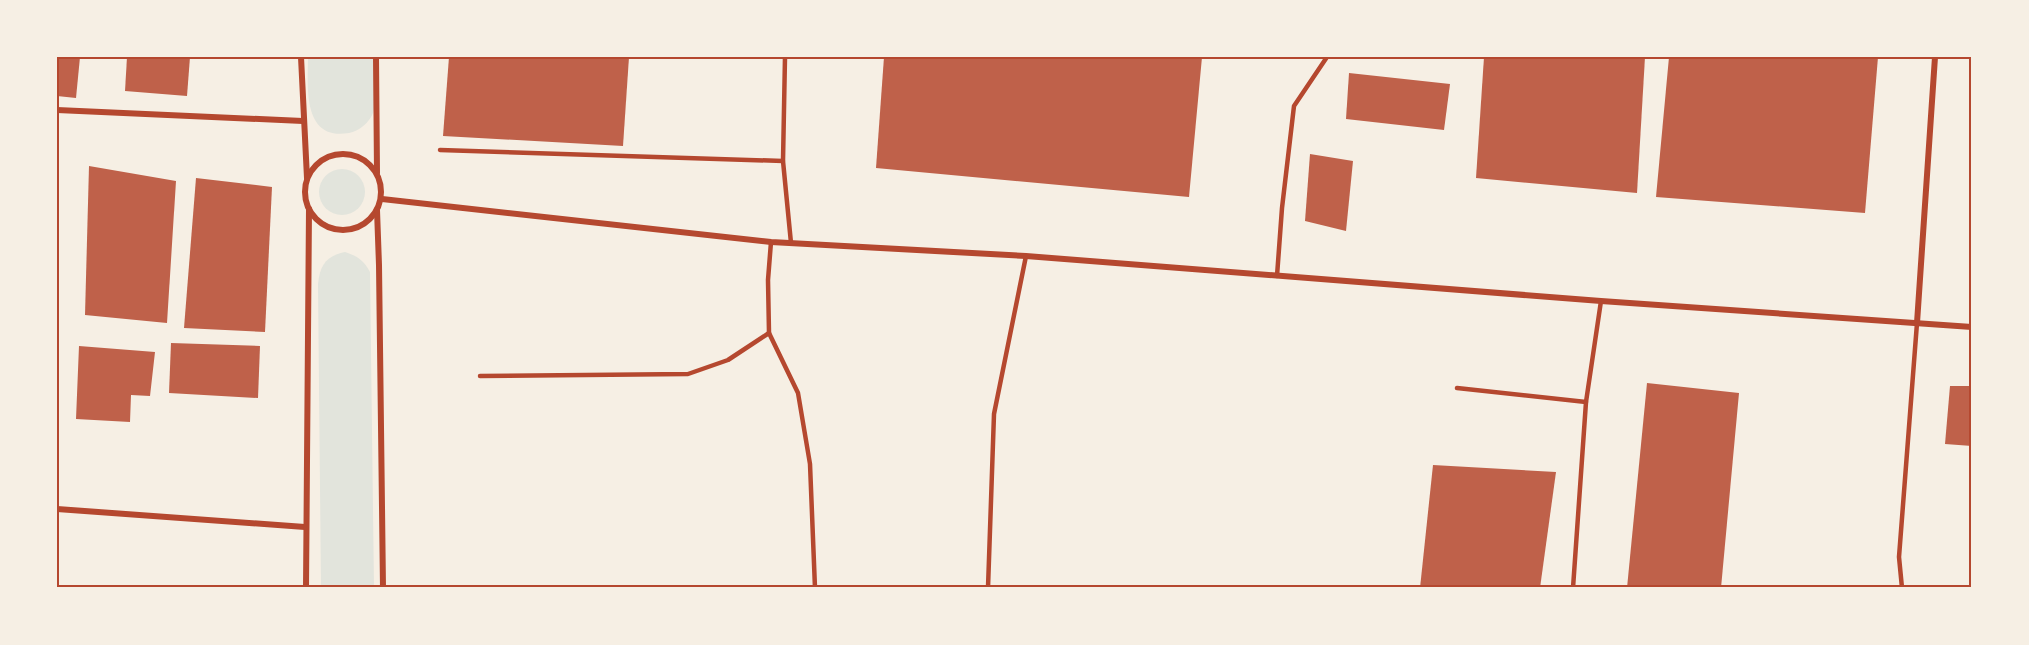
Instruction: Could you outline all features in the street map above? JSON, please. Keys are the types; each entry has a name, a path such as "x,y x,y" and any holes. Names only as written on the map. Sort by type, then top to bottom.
{"street":[{"path":"301,57 307,178 304,189 309,209 306,588"},
{"path":"309,209 321,223 338,230 356,228 365,224 377,210 382,199 377,173 376,57"},
{"path":"1917,322 1935,57"},
{"path":"57,110 303,121"},
{"path":"307,178 320,161 340,153 361,158 377,173"},
{"path":"382,199 771,242 1026,256 1601,301 1972,327"},
{"path":"377,210 383,588"},
{"path":"57,509 305,527"}],"lane":[{"path":"785,57 783,161 791,243"},
{"path":"1277,276 1294,106 1328,57"},
{"path":"440,150 783,161"},
{"path":"771,242 768,280 769,333 798,393 810,464 815,588"},
{"path":"988,588 994,414 1026,256"},
{"path":"1573,588 1586,402 1601,301"},
{"path":"1902,588 1899,557 1917,322"},
{"path":"480,376 688,374 728,360 769,333"},
{"path":"1457,388 1586,402"}],"shaded area":[{"path":"308,57 375,57 374,108 371,117 363,126 349,133 334,133 323,129 315,120 309,96"},
{"path":"342,169 351,170 358,176 364,183 364,201 358,208 351,214 342,215 333,214 326,208 320,201 319,192 320,183 326,176 333,170"},
{"path":"345,252 360,259 370,272 374,588 321,588 318,284 325,262"}],"building":[{"path":"57,57 80,57 76,98 57,96"},
{"path":"127,57 190,57 187,96 125,91"},
{"path":"449,57 629,57 623,146 443,136"},
{"path":"884,57 1202,57 1189,197 876,168"},
{"path":"1484,57 1645,57 1637,193 1476,178"},
{"path":"1669,57 1878,57 1865,213 1656,197"},
{"path":"1349,73 1450,84 1444,130 1346,119"},
{"path":"1310,154 1353,161 1346,231 1305,221"},
{"path":"89,166 176,181 167,323 85,315"},
{"path":"196,178 272,187 265,332 184,328"},
{"path":"171,343 260,346 258,398 169,393"},
{"path":"79,346 155,352 150,396 131,395 130,422 76,419"},
{"path":"1647,383 1739,393 1721,588 1627,588"},
{"path":"1950,386 1972,386 1972,446 1945,444"},
{"path":"1433,465 1556,472 1540,588 1420,588"}]}
